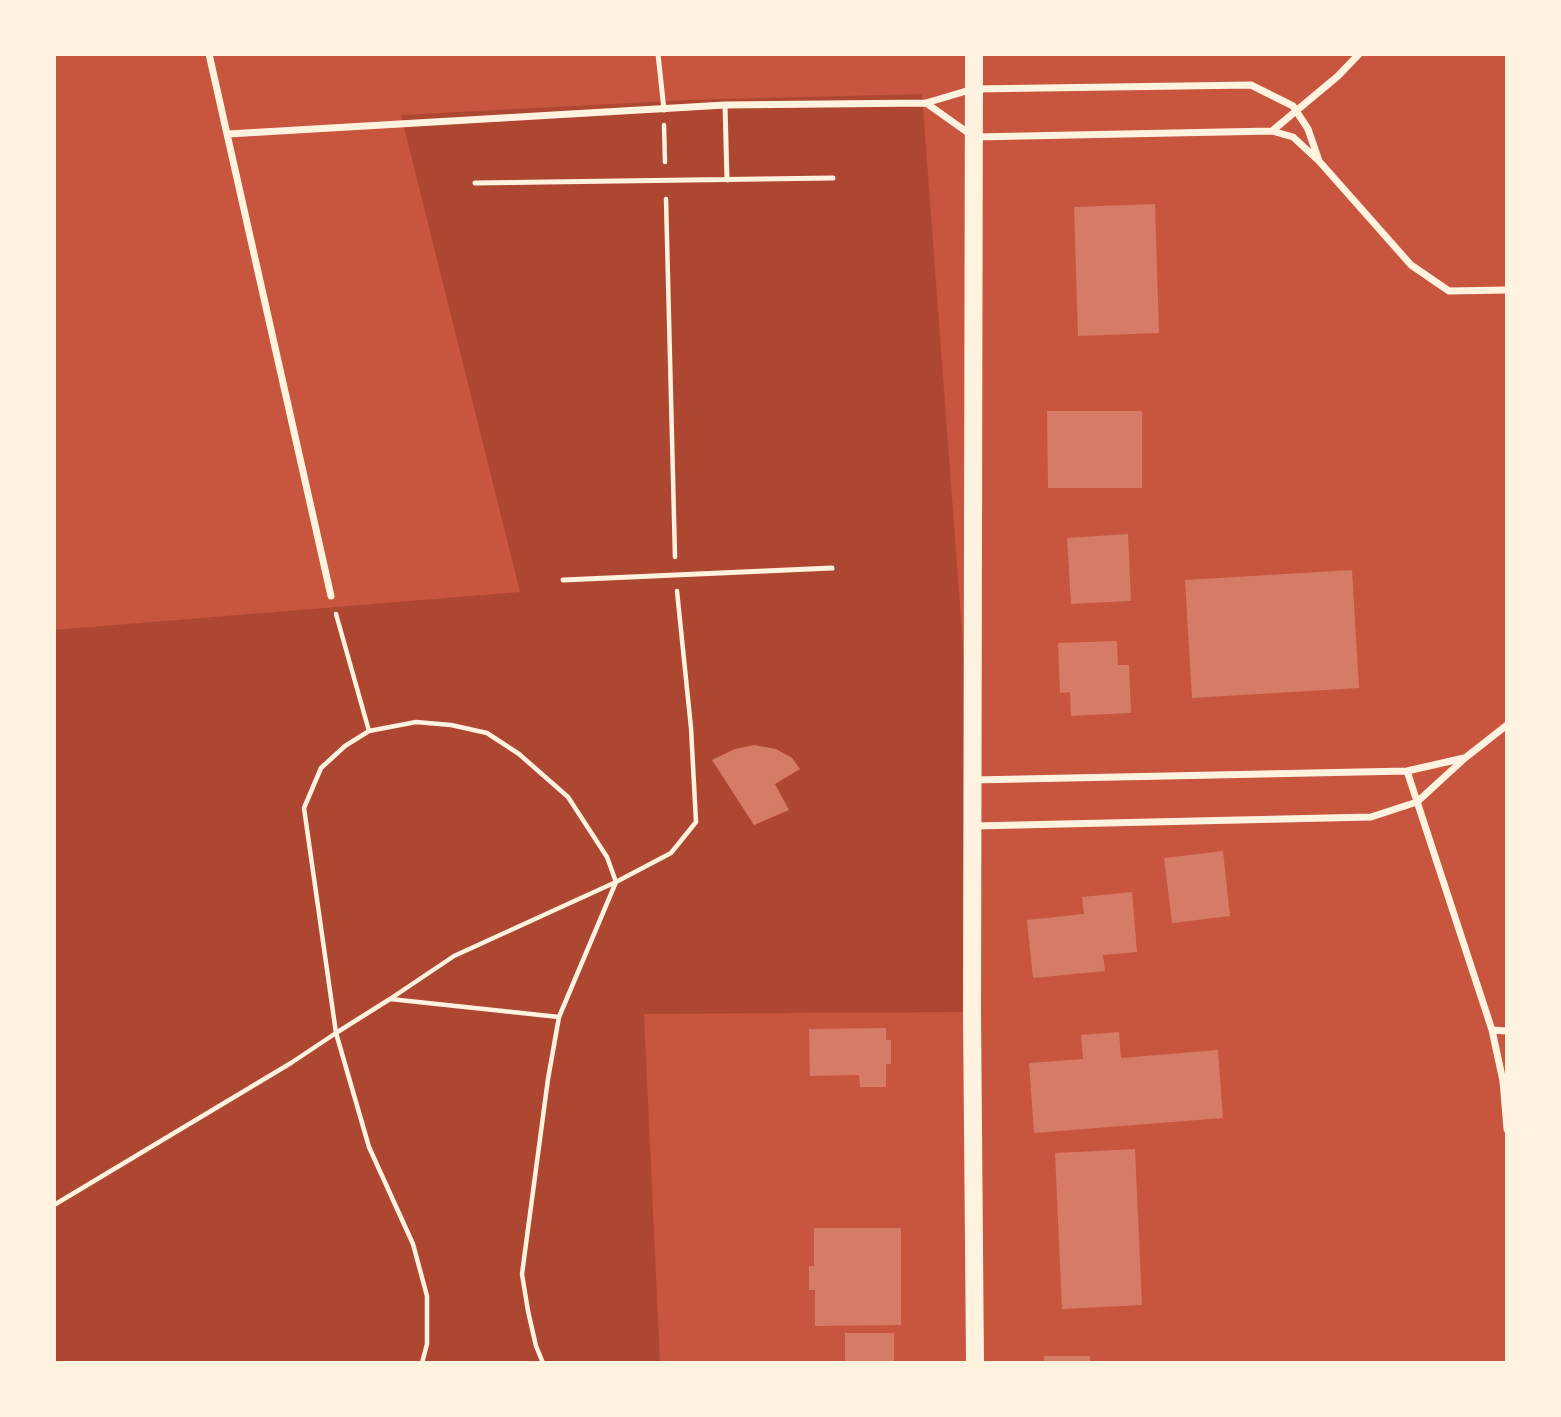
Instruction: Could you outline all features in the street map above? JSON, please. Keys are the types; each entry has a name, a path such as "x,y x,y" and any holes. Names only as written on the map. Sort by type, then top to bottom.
{"main road":[{"path":"974,54 972,1012 975,1363"}],"street":[{"path":"209,54 331,596"},
{"path":"1272,131 1338,76 1359,54"},
{"path":"229,134 725,105 926,103 974,89 1251,85 1293,106 1308,130 1319,161"},
{"path":"926,103 974,137 1272,131 1293,137 1319,161 1411,265 1449,291 1507,290"},
{"path":"974,826 1371,817 1416,802 1507,725"},
{"path":"973,780 1407,771 1465,758"},
{"path":"1407,771 1492,1030 1503,1081 1507,1129"},
{"path":"1492,1030 1507,1031"}],"lane":[{"path":"658,54 664,110"},
{"path":"725,105 727,180"},
{"path":"475,183 833,178"},
{"path":"563,580 832,568"}],"path":[{"path":"54,1205 291,1063 454,956 616,882 671,853 696,822 691,728 676,575 664,110"},
{"path":"331,596 369,731"},
{"path":"422,1363 427,1344 427,1296 413,1244 369,1147 336,1033 304,808 321,768 345,746 369,731 416,722 450,725 487,733 519,754 568,797 607,857 616,882 559,1017 546,1092 522,1274 530,1323 543,1363"},
{"path":"390,999 559,1017"}],"shaded area":[{"path":"922,94 973,780 968,1012 644,1014 660,1363 54,1363 54,630 520,592 401,115 688,100"}],"building":[{"path":"1155,204 1159,333 1078,336 1074,207"},
{"path":"1047,411 1142,411 1142,488 1048,488"},
{"path":"1128,534 1131,601 1071,604 1067,538"},
{"path":"1352,570 1359,688 1192,698 1185,580"},
{"path":"1117,641 1118,665 1129,665 1131,713 1071,716 1070,692 1060,693 1058,643"},
{"path":"754,745 776,749 792,758 800,769 775,784 789,810 754,825 712,760 735,749"},
{"path":"1223,851 1230,916 1172,923 1164,858"},
{"path":"1132,892 1137,952 1103,955 1105,971 1033,978 1027,920 1084,914 1082,897"},
{"path":"886,1028 886,1040 891,1040 891,1064 886,1064 886,1087 860,1087 859,1075 810,1076 809,1029"},
{"path":"1119,1032 1121,1058 1218,1050 1223,1118 1034,1133 1029,1063 1083,1059 1081,1035"},
{"path":"1135,1149 1142,1305 1062,1309 1055,1153"},
{"path":"814,1228 901,1228 901,1325 815,1326 815,1290 809,1290 809,1266 814,1266"},
{"path":"845,1333 894,1333 894,1363 845,1363"},
{"path":"1044,1356 1090,1356 1090,1363 1044,1363"}]}
